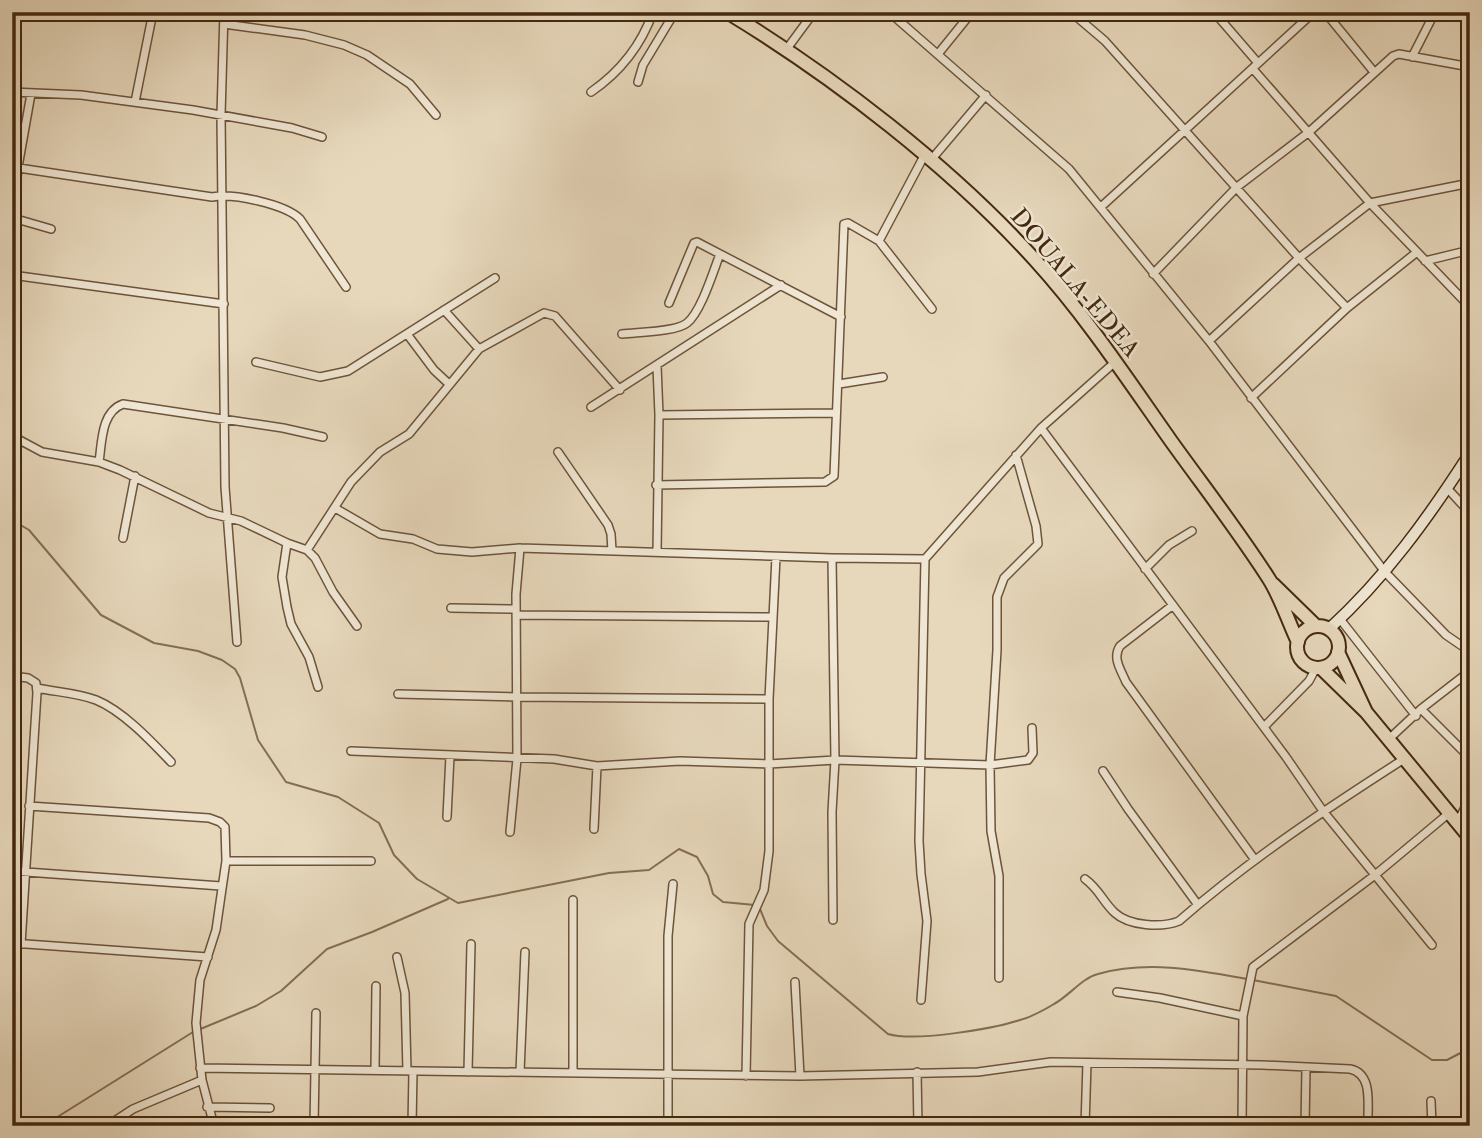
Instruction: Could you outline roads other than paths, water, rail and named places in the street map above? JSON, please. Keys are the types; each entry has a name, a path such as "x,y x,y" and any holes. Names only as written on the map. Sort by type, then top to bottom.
{"highway":[{"name":"DOUALA-EDEA","path":"727,12 786,50 928,158 988,211 1035,260 1115,362 1271,582 1298,642"},
{"name":"DOUALA-EDEA","path":"1271,582 1322,628"},
{"path":"1366,712 1338,652 1337,639 1322,628 1301,634 1297,651 1301,659 1307,665 1318,668 1366,712 1470,838"},
{"path":"1318,668 1332,663 1338,652"}],"main road":[{"path":"1322,628 1340,619 1385,572 1470,453"}],"street":[{"path":"135,102 153,12"},
{"path":"223,12 221,115 224,421 227,518 237,642"},
{"path":"592,92 612,77 628,58 644,36 653,12"},
{"path":"638,82 643,65 675,12"},
{"path":"786,50 814,12"},
{"path":"889,12 1069,169 1209,341 1385,572 1446,635 1462,646 1470,646"},
{"path":"938,54 972,12"},
{"path":"1071,12 1105,41 1347,308"},
{"path":"1214,12 1308,132 1370,203 1470,307"},
{"path":"1101,206 1314,12"},
{"path":"1325,12 1374,72"},
{"path":"1412,57 1435,12"},
{"path":"224,24 305,35 344,45 367,55 410,84 436,115"},
{"path":"1153,274 1237,187 1308,132 1393,56 1399,54 1470,67"},
{"path":"12,92 81,95 135,102 292,128 322,137"},
{"path":"30,94 15,167 13,220 51,229"},
{"path":"879,241 928,158 986,95"},
{"path":"15,167 212,197 223,195 284,208 294,213 346,288"},
{"path":"1209,341 1299,258 1370,203 1470,183"},
{"path":"656,485 825,482 834,476 843,226 848,223 879,241 932,309"},
{"path":"669,303 695,242 841,317"},
{"path":"1425,261 1470,250"},
{"path":"1251,398 1347,308 1417,252"},
{"path":"622,334 677,328 687,324 695,312 720,254"},
{"path":"12,275 223,304"},
{"path":"256,362 320,377 348,371 495,278"},
{"path":"591,407 780,285"},
{"path":"444,310 479,349"},
{"path":"307,550 351,482 380,452 409,434 479,349 544,313 552,314 620,390"},
{"path":"407,334 434,370 449,384"},
{"path":"921,1000 927,921 919,841 923,762 925,559 1041,428 1115,362"},
{"path":"657,366 657,552"},
{"path":"839,384 883,377"},
{"path":"99,462 103,431 109,414 114,407 123,404 283,428 323,437"},
{"path":"659,415 835,413"},
{"path":"1041,428 1264,727 1323,811 1432,945"},
{"path":"12,436 43,452 99,462 135,476 194,506 240,521 307,550 315,558 333,592 357,626"},
{"path":"558,452 608,525 612,551"},
{"path":"999,978 999,876 991,831 990,765 997,650 997,597 1004,579 1038,544 1036,526 1016,455"},
{"path":"123,538 135,476"},
{"path":"1447,488 1470,513"},
{"path":"335,508 380,534 413,539 437,549 472,552 520,548 925,559"},
{"path":"1145,569 1168,545 1192,531"},
{"path":"287,543 282,577 287,607 291,624 309,657 318,687"},
{"path":"510,832 517,759 516,612 520,548"},
{"path":"746,1076 750,924 764,890 769,851 769,699 776,556"},
{"path":"832,558 835,760 832,920"},
{"path":"1172,606 1120,646 1116,655 1118,663 1126,682 1255,860"},
{"path":"451,608 516,612 772,617"},
{"path":"1340,619 1419,712 1470,758"},
{"path":"1264,727 1309,681 1318,668"},
{"path":"1389,739 1470,671"},
{"path":"12,676 32,680 37,688 26,872 16,944 208,957"},
{"path":"37,688 103,703 148,738 171,762"},
{"path":"398,694 517,698 769,699"},
{"path":"351,751 554,759 597,766 680,761 769,764 835,760 990,765 1028,760 1033,753 1032,727"},
{"path":"447,817 450,756"},
{"path":"1085,879 1102,894 1113,912 1124,919 1172,924 1323,811 1404,759"},
{"path":"594,829 597,766"},
{"path":"1103,771 1198,905"},
{"path":"1457,824 1470,797"},
{"path":"29,806 209,818 220,822 227,831 226,861 216,930 200,980 196,1023 202,1080 214,1126"},
{"path":"1242,1126 1243,1016 1253,967 1375,875 1448,814"},
{"path":"226,861 371,860"},
{"path":"12,871 221,886"},
{"path":"668,1126 668,936 673,884"},
{"path":"573,900 573,1073"},
{"path":"468,1072 471,944"},
{"path":"520,1072 524,952"},
{"path":"397,957 405,993 412,1126"},
{"path":"795,982 800,1076"},
{"path":"375,1070 376,986"},
{"path":"1118,992 1171,1000 1243,1016"},
{"path":"314,1126 316,1013"},
{"path":"200,1068 746,1076 978,1072 1051,1062 1350,1069 1363,1073 1367,1086 1368,1126"},
{"path":"1085,1126 1087,1063"},
{"path":"1305,1126 1306,1068"},
{"path":"917,1072 918,1126"},
{"path":"107,1126 133,1109 202,1080"},
{"path":"1431,1101 1432,1126"},
{"path":"207,1107 270,1108"}],"waterway":[{"path":"12,520 29,530 101,615 154,643 198,651 222,660 235,669 258,740 286,782 338,797 379,823 394,855 417,879 458,903 609,873 649,870 679,849 697,857 708,876 713,894 723,902 755,905"},
{"path":"198,1030 256,1006 281,991 327,949 448,899"},
{"path":"760,909 767,926 778,941 888,1034 900,1036 954,1033 1024,1019 1060,1001 1092,976 1116,970 1172,968 1247,979"},
{"path":"1253,980 1336,996 1432,1060 1447,1060 1470,1048"},
{"path":"43,1126 193,1032"}]}
